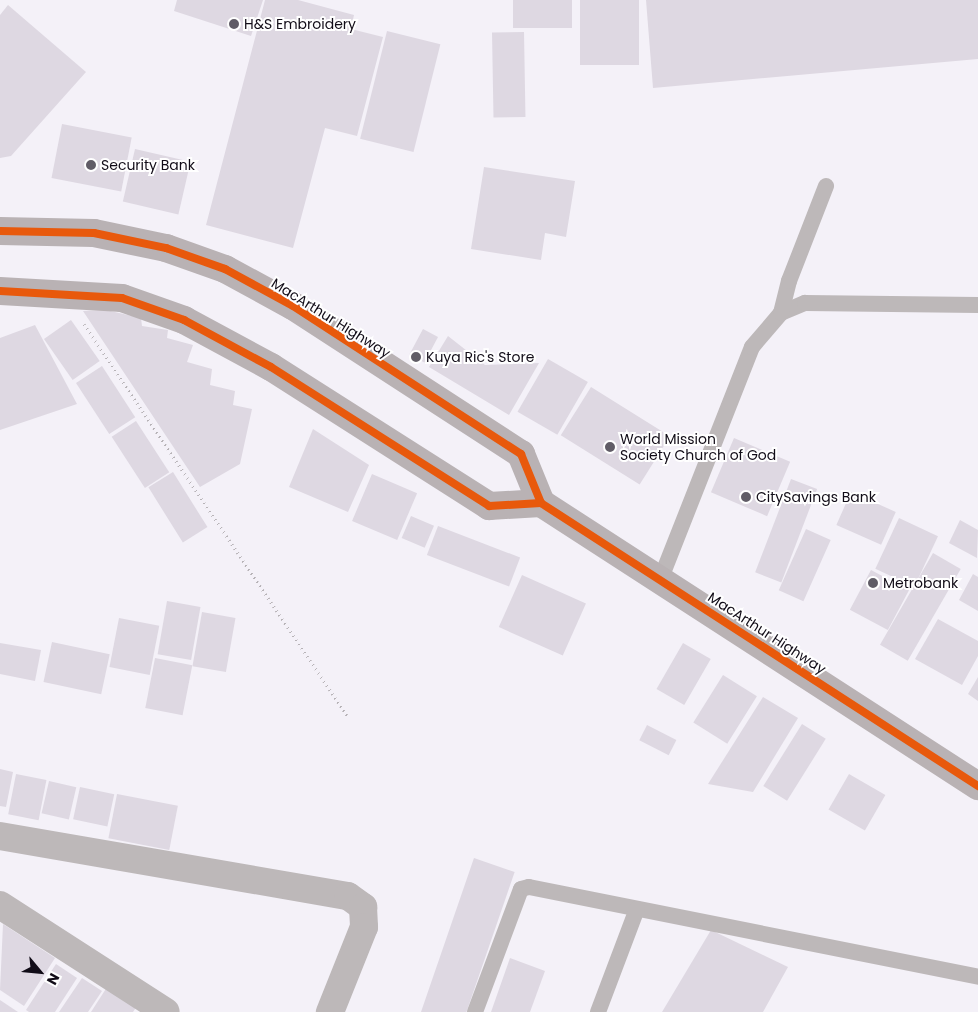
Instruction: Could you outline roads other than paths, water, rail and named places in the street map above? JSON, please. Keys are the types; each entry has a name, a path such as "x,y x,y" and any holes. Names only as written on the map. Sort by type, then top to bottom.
{"highway":[{"name":"MacArthur Highway","path":"0,231 94,233 166,248 225,269 293,306 521,454 541,503 661,578 978,786"},
{"path":"0,291 122,298 184,320 270,367 489,506 541,503"}],"street":[{"path":"0,836 348,896 363,907 364,927 330,1012"},
{"path":"0,905 166,1012"}],"lane":[{"path":"661,578 752,348 781,312 789,281 826,186"},
{"path":"781,312 805,303 978,305"},
{"path":"475,1012 521,889 529,887 978,977"},
{"path":"598,1012 637,909"}],"place":[{"name":"H&S Embroidery","path":"234,24"},
{"name":"Security Bank","path":"91,165"},
{"name":"Kuya Ric's Store","path":"416,357"},
{"name":"World Mission Society Church of God","path":"610,447"},
{"name":"CitySavings Bank","path":"746,497"},
{"name":"Metrobank","path":"873,583"}]}
